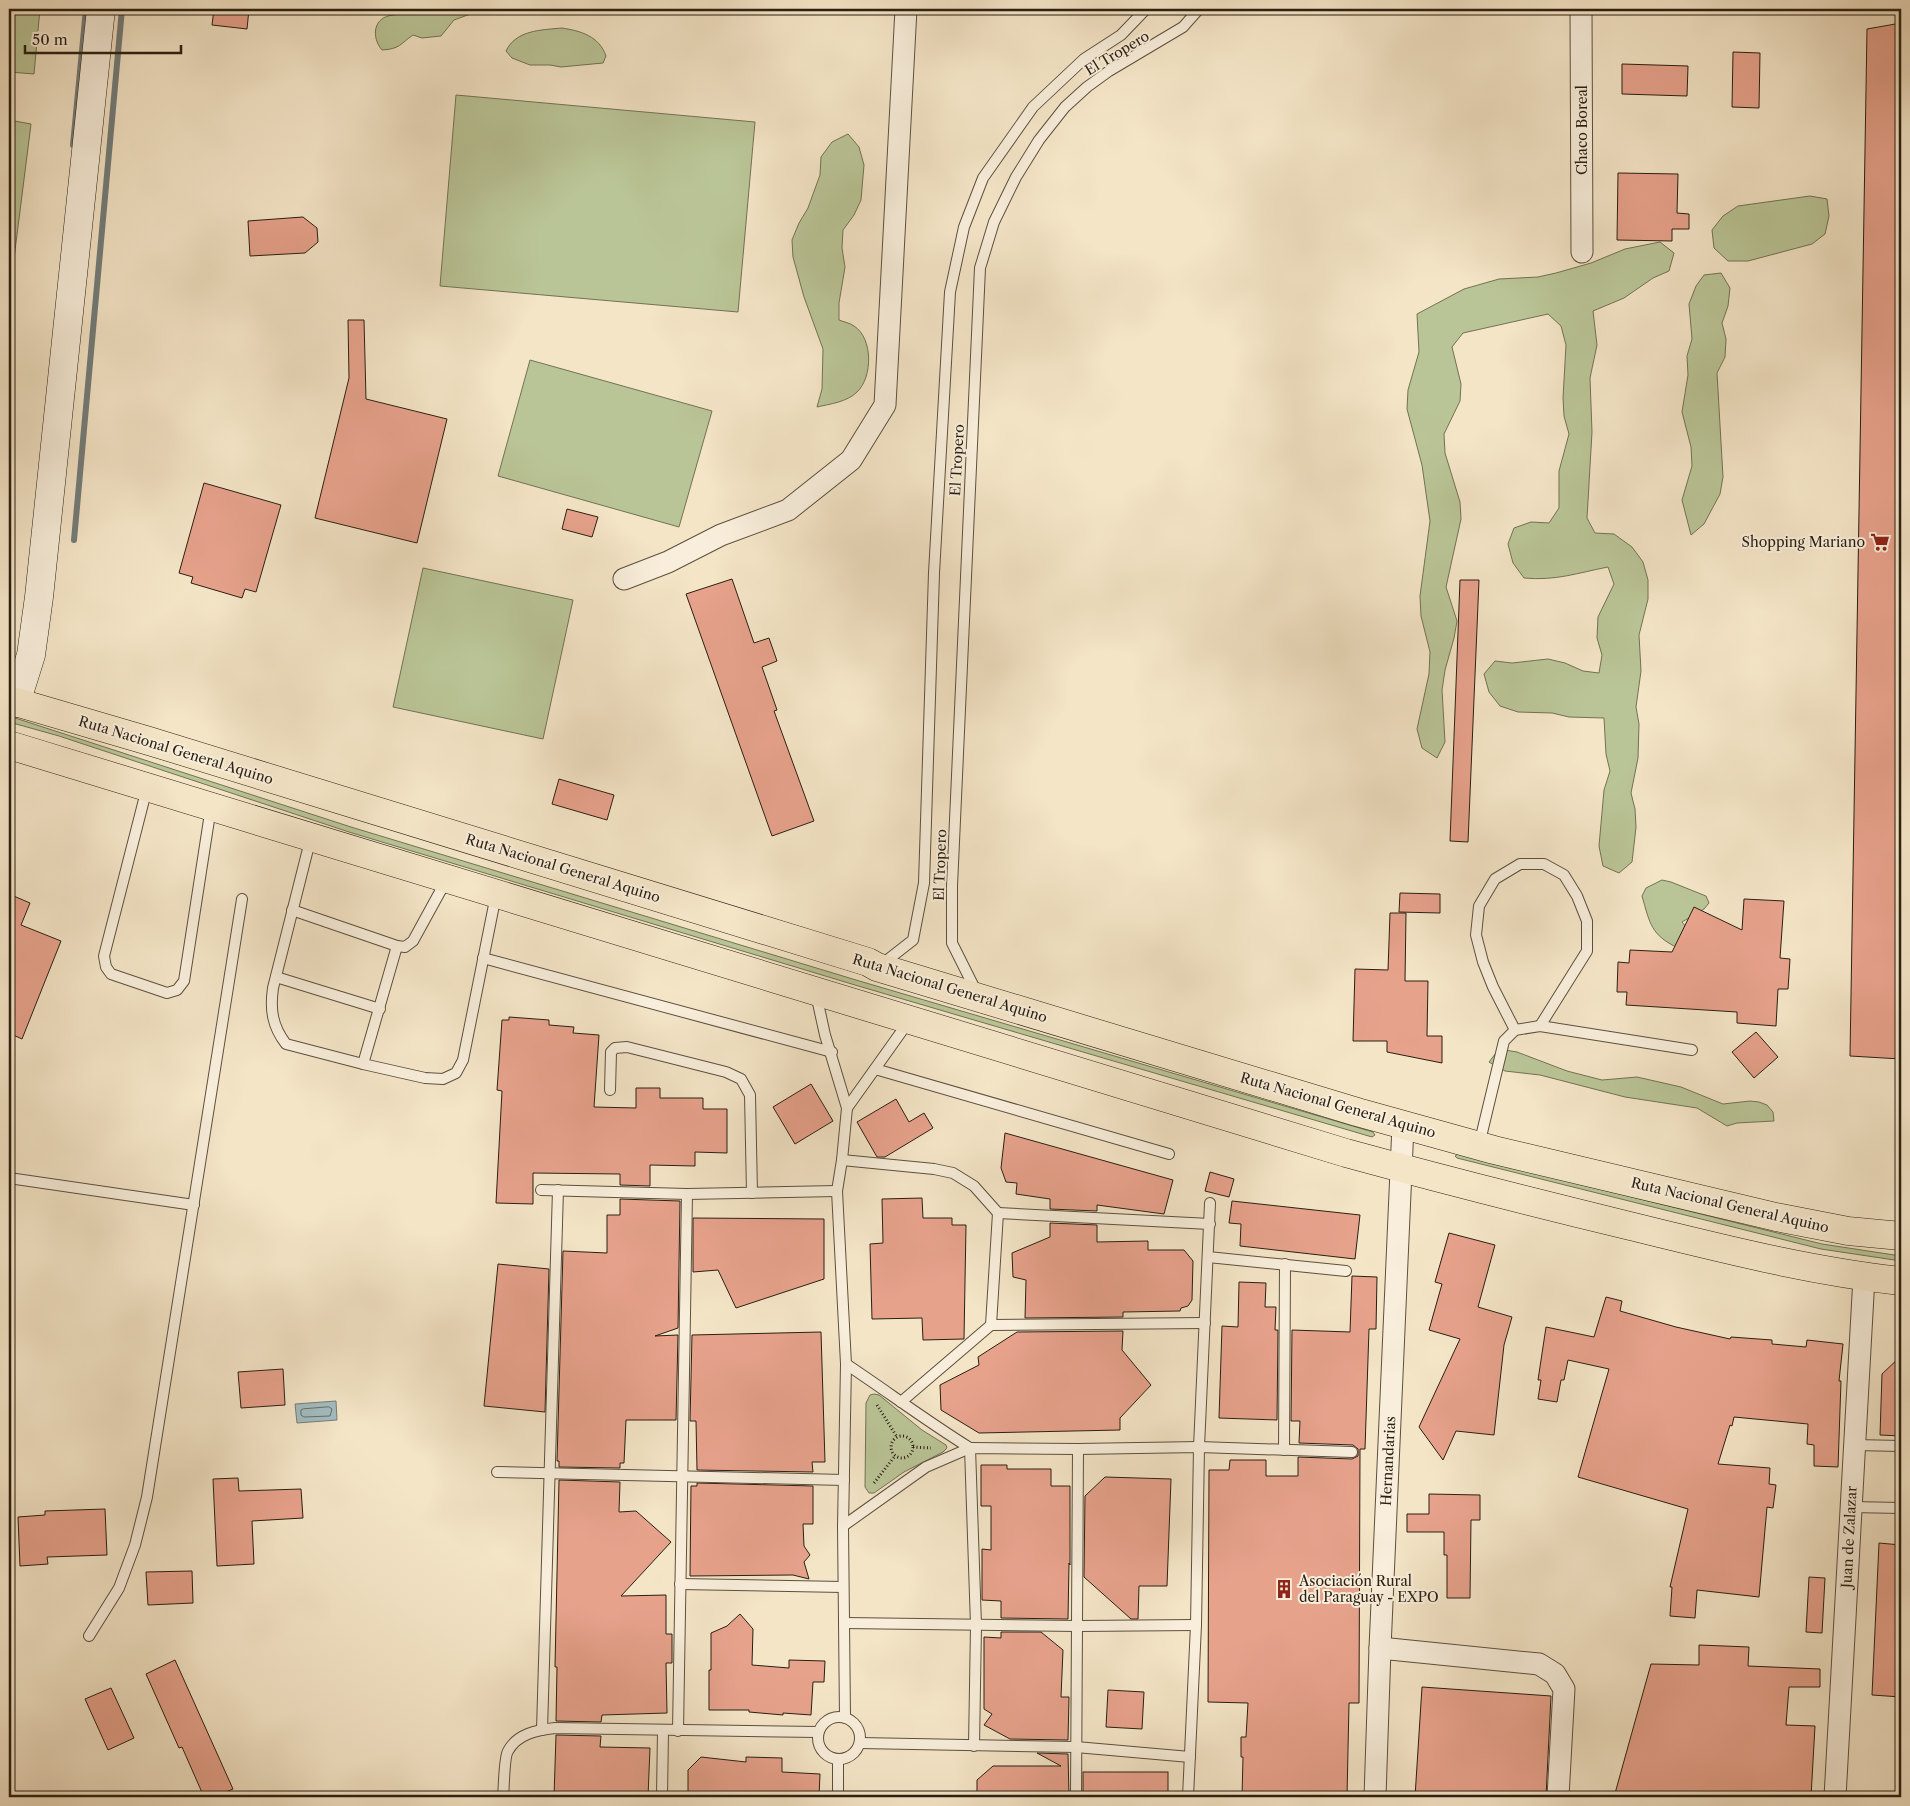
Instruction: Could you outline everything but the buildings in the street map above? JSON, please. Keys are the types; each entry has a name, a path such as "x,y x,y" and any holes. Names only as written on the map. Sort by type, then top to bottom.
{"highway":[{"name":"Ruta Nacional General Aquino","path":"12,701 547,863 868,962 878,968 1403,1125 1479,1146 1776,1217 1848,1231 1901,1236"},
{"path":"9,745 1337,1150 1777,1262 1864,1277 1901,1281"}],"street":[{"path":"12,701 31,655 39,597 101,9"},
{"path":"624,579 668,562 721,535 788,510 851,460 885,405 906,9"},
{"name":"Chaco Boreal","path":"1581,9 1582,252"},
{"name":"Hernandarias","path":"1375,1797 1403,1125"},
{"name":"Juan de Zalazar","path":"1835,1797 1864,1277"},
{"path":"1380,1648 1539,1664 1555,1674 1564,1689 1558,1797"}],"lane":[{"name":"El Tropero","path":"878,968 912,940 924,882 934,573 944,380 950,292 964,227 984,178 1033,107 1084,59 1120,35 1146,9"},
{"name":"El Tropero","path":"979,998 952,943 953,876 980,268 994,222 1016,177 1039,140 1065,108 1087,87 1109,72 1184,28 1198,9"},
{"path":"147,786 104,956 106,966 111,974 167,993 177,990 184,981 212,806"},
{"path":"311,836 276,977 271,1005 274,1026 286,1044 424,1078 443,1079 456,1073 463,1060 497,894"},
{"path":"1515,1030 1493,988 1483,962 1476,935 1479,906 1495,879 1520,864 1544,864 1564,875 1577,896 1588,921 1587,951 1540,1026"},
{"path":"292,910 397,946 405,947 414,940 447,878"},
{"path":"89,1636 119,1588 135,1544 147,1497 242,899"},
{"path":"363,1064 397,946"},
{"path":"483,958 832,1052"},
{"path":"276,977 380,1009"},
{"path":"815,991 825,1035 832,1052 847,1108 837,1191 846,1364 843,1526 845,1718"},
{"path":"847,1108 910,1020"},
{"path":"1479,1146 1504,1040 1515,1030 1540,1026 1692,1050"},
{"path":"610,1090 610,1052 616,1048 627,1047 726,1072 741,1079 750,1094 752,1192"},
{"path":"875,1069 1169,1154"},
{"path":"842,1160 934,1169 953,1173 974,1186 998,1213 991,1325"},
{"path":"9,1178 194,1205"},
{"path":"540,1190 687,1194 837,1191"},
{"path":"542,1730 558,1190"},
{"path":"678,1731 687,1194"},
{"path":"1188,1797 1196,1625 1199,1446 1210,1204"},
{"path":"998,1213 1210,1224"},
{"path":"1208,1257 1346,1271"},
{"path":"1284,1450 1285,1264"},
{"path":"900,1402 991,1325 1205,1323"},
{"path":"846,1364 924,1419 970,1448"},
{"path":"1854,1445 1901,1446"},
{"path":"843,1526 926,1467 970,1448 1078,1449 1199,1446 1352,1452"},
{"path":"970,1448 976,1625 974,1746"},
{"path":"1076,1797 1078,1449"},
{"path":"497,1472 844,1480"},
{"path":"1851,1507 1901,1508"},
{"path":"680,1584 843,1587"},
{"path":"844,1623 1077,1626 1196,1625"},
{"path":"832,1718 845,1718 856,1725 859,1730 860,1743 854,1754 849,1758 838,1760 826,1756 821,1751 817,1739 818,1732 826,1721 832,1718"},
{"path":"503,1797 507,1752 517,1739 535,1730 555,1728 818,1732"},
{"path":"662,1731 662,1797"},
{"path":"860,1743 1076,1748 1190,1757"},
{"path":"838,1760 838,1797"}],"path":[{"path":"874,1401 897,1436"},
{"path":"902,1435 908,1438 913,1447 907,1457 896,1456 891,1450 890,1446 897,1436 902,1435"},
{"path":"872,1486 896,1456"}],"green space":[{"path":"9,9 40,9 34,74 9,72"},
{"path":"424,9 484,9 454,20 441,36 422,38 413,35 396,47 382,50 378,45 375,34 381,19 393,15 417,13"},
{"path":"562,28 582,33 594,39 603,49 606,56 603,63 561,67 530,65 512,58 506,51 516,39 530,32"},
{"path":"456,95 755,122 738,312 440,286"},
{"path":"9,120 31,124 9,298"},
{"path":"848,134 859,147 864,165 861,200 854,215 843,230 842,248 845,267 839,303 839,320 852,325 865,339 868,348 868,368 866,377 857,392 838,402 817,407 822,389 823,349 804,297 793,257 792,240 808,208 820,175 821,157 832,142"},
{"path":"1810,196 1827,199 1829,216 1825,234 1812,244 1748,261 1728,261 1714,248 1712,230 1723,216 1738,206"},
{"path":"1660,242 1674,253 1669,271 1653,278 1624,298 1593,311 1597,345 1590,378 1592,432 1587,518 1595,533 1614,534 1632,547 1643,562 1648,580 1648,599 1639,635 1641,671 1636,707 1639,724 1638,758 1631,793 1635,809 1636,827 1632,862 1619,873 1603,866 1599,846 1604,790 1610,771 1606,754 1604,718 1518,712 1500,706 1489,692 1484,674 1495,661 1512,663 1548,659 1565,663 1583,671 1599,673 1602,655 1597,638 1598,617 1614,584 1608,567 1556,577 1524,578 1513,563 1508,544 1514,528 1531,522 1549,523 1559,508 1559,471 1569,434 1564,416 1563,398 1566,345 1561,326 1548,314 1463,333 1452,347 1461,384 1460,401 1444,434 1445,453 1460,502 1461,519 1446,587 1457,621 1442,690 1445,742 1437,758 1422,748 1417,729 1429,674 1430,652 1421,616 1420,596 1430,521 1422,465 1407,409 1408,390 1419,352 1417,314 1464,289 1499,279 1538,277 1556,273 1591,263 1625,249"},
{"path":"1721,273 1730,288 1728,306 1722,323 1726,339 1725,357 1717,373 1723,477 1720,494 1704,524 1691,535 1682,500 1692,466 1691,447 1682,412 1688,375 1687,356 1692,339 1689,304 1696,286 1704,275"},
{"path":"530,360 712,411 679,527 498,476"},
{"path":"423,568 573,600 543,739 393,707"},
{"path":"9,716 351,827 856,980 1373,1132 1375,1135 1372,1137 855,985 349,832 59,736 9,722"},
{"path":"1662,880 1706,896 1709,903 1704,909 1682,922 1687,928 1678,948 1662,938 1653,928 1642,896 1646,888"},
{"path":"1499,1049 1517,1052 1567,1071 1602,1080 1637,1077 1681,1087 1723,1104 1759,1102 1767,1105 1773,1112 1774,1121 1737,1123 1727,1126 1697,1108 1625,1097 1540,1075 1505,1071 1489,1062"},
{"path":"1458,1154 1822,1244 1901,1256 1901,1261 1821,1249 1457,1158 1455,1156"},
{"path":"870,1395 879,1395 922,1430 946,1445 947,1448 943,1452 904,1472 874,1493 869,1493 865,1487 866,1403"}],"water":[{"path":"336,1401 337,1420 297,1423 295,1404"}],"waterway":[{"path":"73,145 86,9"},
{"path":"74,540 122,9"}],"place":[{"name":"Shopping Mariano","path":"1880,542"},
{"name":"Asociación Rural del Paraguay - EXPO","path":"1284,1589"}]}
